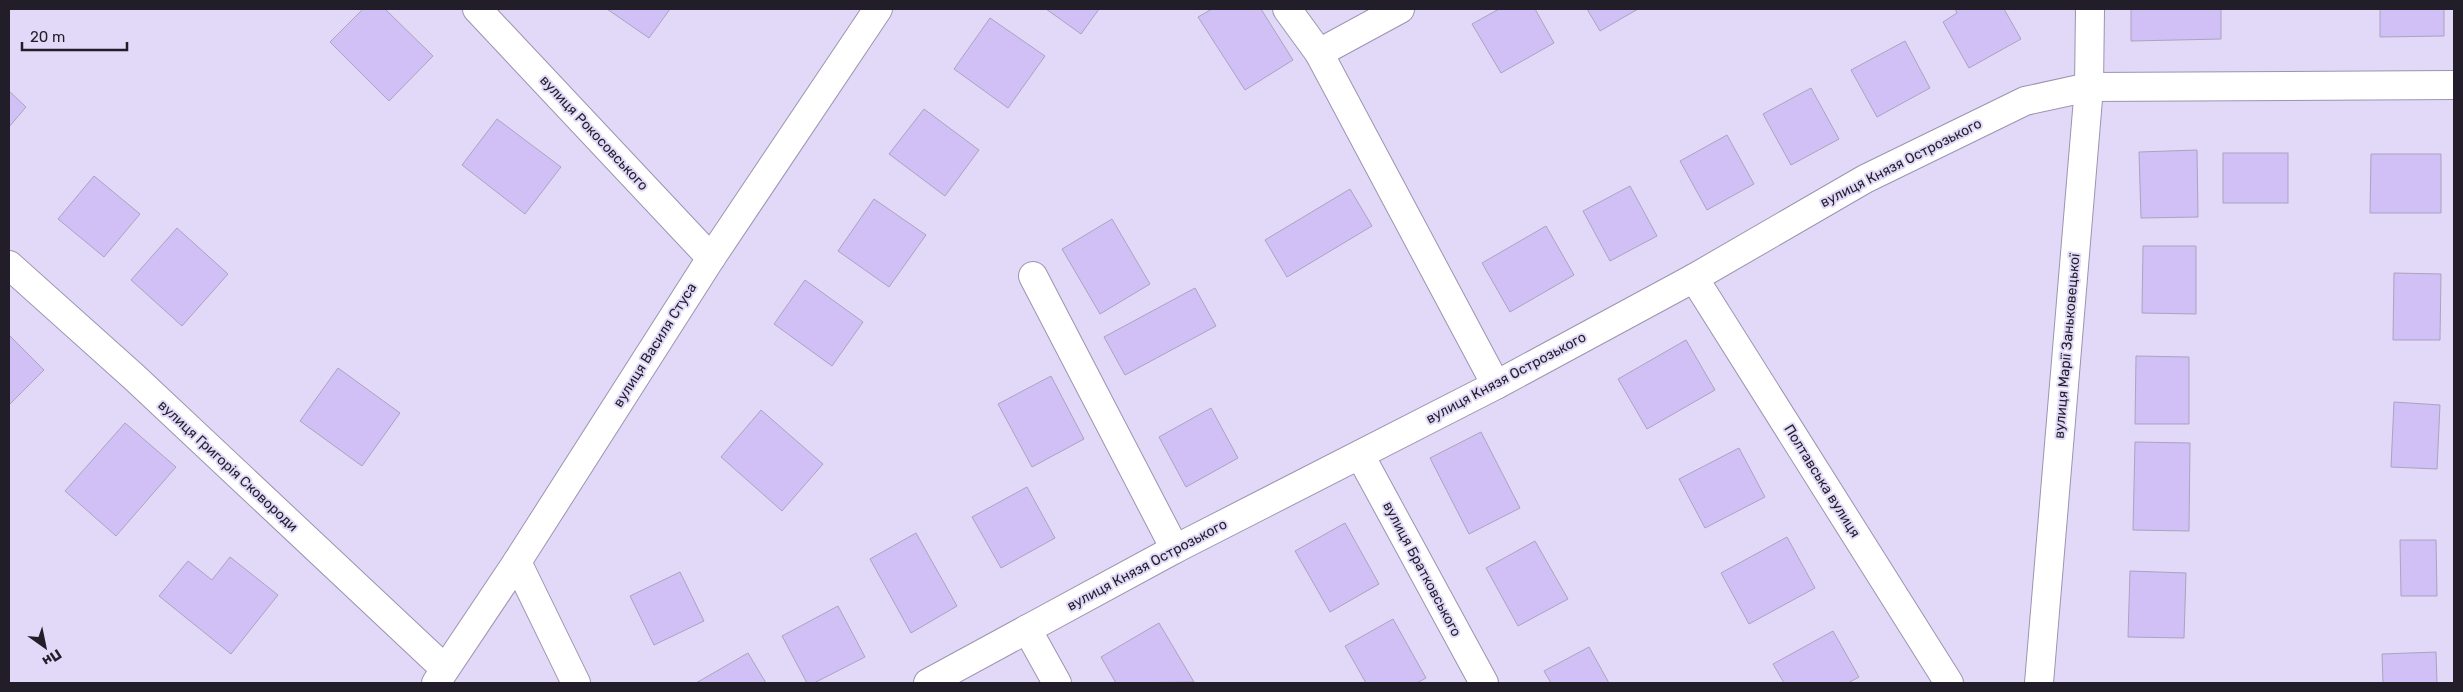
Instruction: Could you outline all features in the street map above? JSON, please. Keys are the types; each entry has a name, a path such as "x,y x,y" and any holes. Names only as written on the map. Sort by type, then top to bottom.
{"street":[{"name":"вулиця Рокосовського","path":"477,9 711,258"},
{"name":"вулиця Василя Стуса","path":"441,676 518,562 711,258 878,9"},
{"path":"1287,9 1319,53 1496,385"},
{"path":"1319,53 1400,9"},
{"name":"вулиця Марії Заньковецької","path":"2040,683 2089,87 2090,9"},
{"name":"вулиця Князя Острозького","path":"928,683 1175,549 1496,385 1694,278 1865,179 2025,101 2089,87 2454,85"},
{"name":"вулиця Григорія Сковороди","path":"9,265 134,377 441,676"},
{"path":"1033,276 1175,549"},
{"name":"Полтавська вулиця","path":"1694,278 1949,683"},
{"name":"вулиця Братковського","path":"1360,455 1484,683"},
{"path":"518,562 576,683"},
{"path":"1027,629 1057,683"}],"building":[{"path":"363,9 385,9 433,56 389,101 330,42"},
{"path":"607,9 670,9 649,38"},
{"path":"1046,9 1099,9 1081,34"},
{"path":"1212,9 1261,9 1293,60 1245,90 1198,17"},
{"path":"1499,9 1535,9 1554,43 1501,73 1472,24"},
{"path":"1587,9 1638,9 1600,31"},
{"path":"1955,9 2004,9 2021,39 1969,68 1943,22 1957,13"},
{"path":"2131,9 2221,9 2221,39 2131,41"},
{"path":"2380,9 2444,9 2444,36 2380,37"},
{"path":"990,18 1045,56 1008,108 954,69"},
{"path":"1905,41 1930,88 1877,117 1851,70"},
{"path":"1811,88 1839,139 1791,165 1763,114"},
{"path":"9,91 26,107 9,127"},
{"path":"924,109 979,150 945,196 889,154"},
{"path":"497,119 561,167 525,214 462,165"},
{"path":"1727,135 1754,184 1707,210 1680,161"},
{"path":"2197,150 2198,217 2141,218 2139,152"},
{"path":"2223,153 2288,153 2288,203 2223,203"},
{"path":"2371,154 2441,154 2441,213 2370,213"},
{"path":"94,176 140,214 104,257 58,219"},
{"path":"1630,186 1657,236 1610,261 1583,211"},
{"path":"1350,189 1372,226 1287,277 1265,240"},
{"path":"874,199 926,235 889,287 838,251"},
{"path":"1112,219 1150,284 1100,314 1062,249"},
{"path":"1546,226 1574,275 1510,312 1482,263"},
{"path":"177,228 228,274 182,326 131,280"},
{"path":"2143,246 2196,246 2196,314 2142,313"},
{"path":"2394,273 2441,274 2440,340 2393,340"},
{"path":"805,280 863,322 832,366 774,324"},
{"path":"1195,288 1216,326 1125,375 1104,337"},
{"path":"9,335 44,370 9,405"},
{"path":"1686,340 1715,390 1647,429 1618,379"},
{"path":"2136,356 2189,357 2189,424 2135,424"},
{"path":"338,368 400,413 362,466 300,421"},
{"path":"1051,376 1084,439 1032,467 998,404"},
{"path":"2394,402 2440,405 2437,469 2391,467"},
{"path":"1211,408 1238,458 1186,487 1159,437"},
{"path":"761,410 823,464 782,511 721,457"},
{"path":"125,423 176,467 116,536 65,491"},
{"path":"1481,432 1520,508 1469,534 1430,458"},
{"path":"2135,442 2190,443 2189,531 2133,530"},
{"path":"1739,448 1765,497 1705,528 1679,479"},
{"path":"1027,487 1055,538 1001,568 972,517"},
{"path":"1345,523 1379,584 1330,612 1295,551"},
{"path":"916,533 957,606 911,633 870,559"},
{"path":"1787,537 1815,588 1749,624 1721,573"},
{"path":"2400,540 2436,540 2437,596 2401,596"},
{"path":"1535,541 1568,599 1518,626 1486,568"},
{"path":"230,557 278,595 231,654 159,596 188,561 212,580"},
{"path":"2130,571 2186,573 2184,638 2128,637"},
{"path":"680,572 704,621 654,645 630,596"},
{"path":"838,606 865,657 814,683 807,683 782,636"},
{"path":"1393,619 1426,678 1417,683 1366,683 1345,646"},
{"path":"1159,623 1194,682 1116,683 1101,657"},
{"path":"1833,631 1859,677 1848,683 1784,683 1773,664"},
{"path":"1589,647 1609,683 1551,683 1544,671"},
{"path":"2436,652 2437,683 2383,683 2382,654"},
{"path":"748,653 766,683 696,683"}]}
